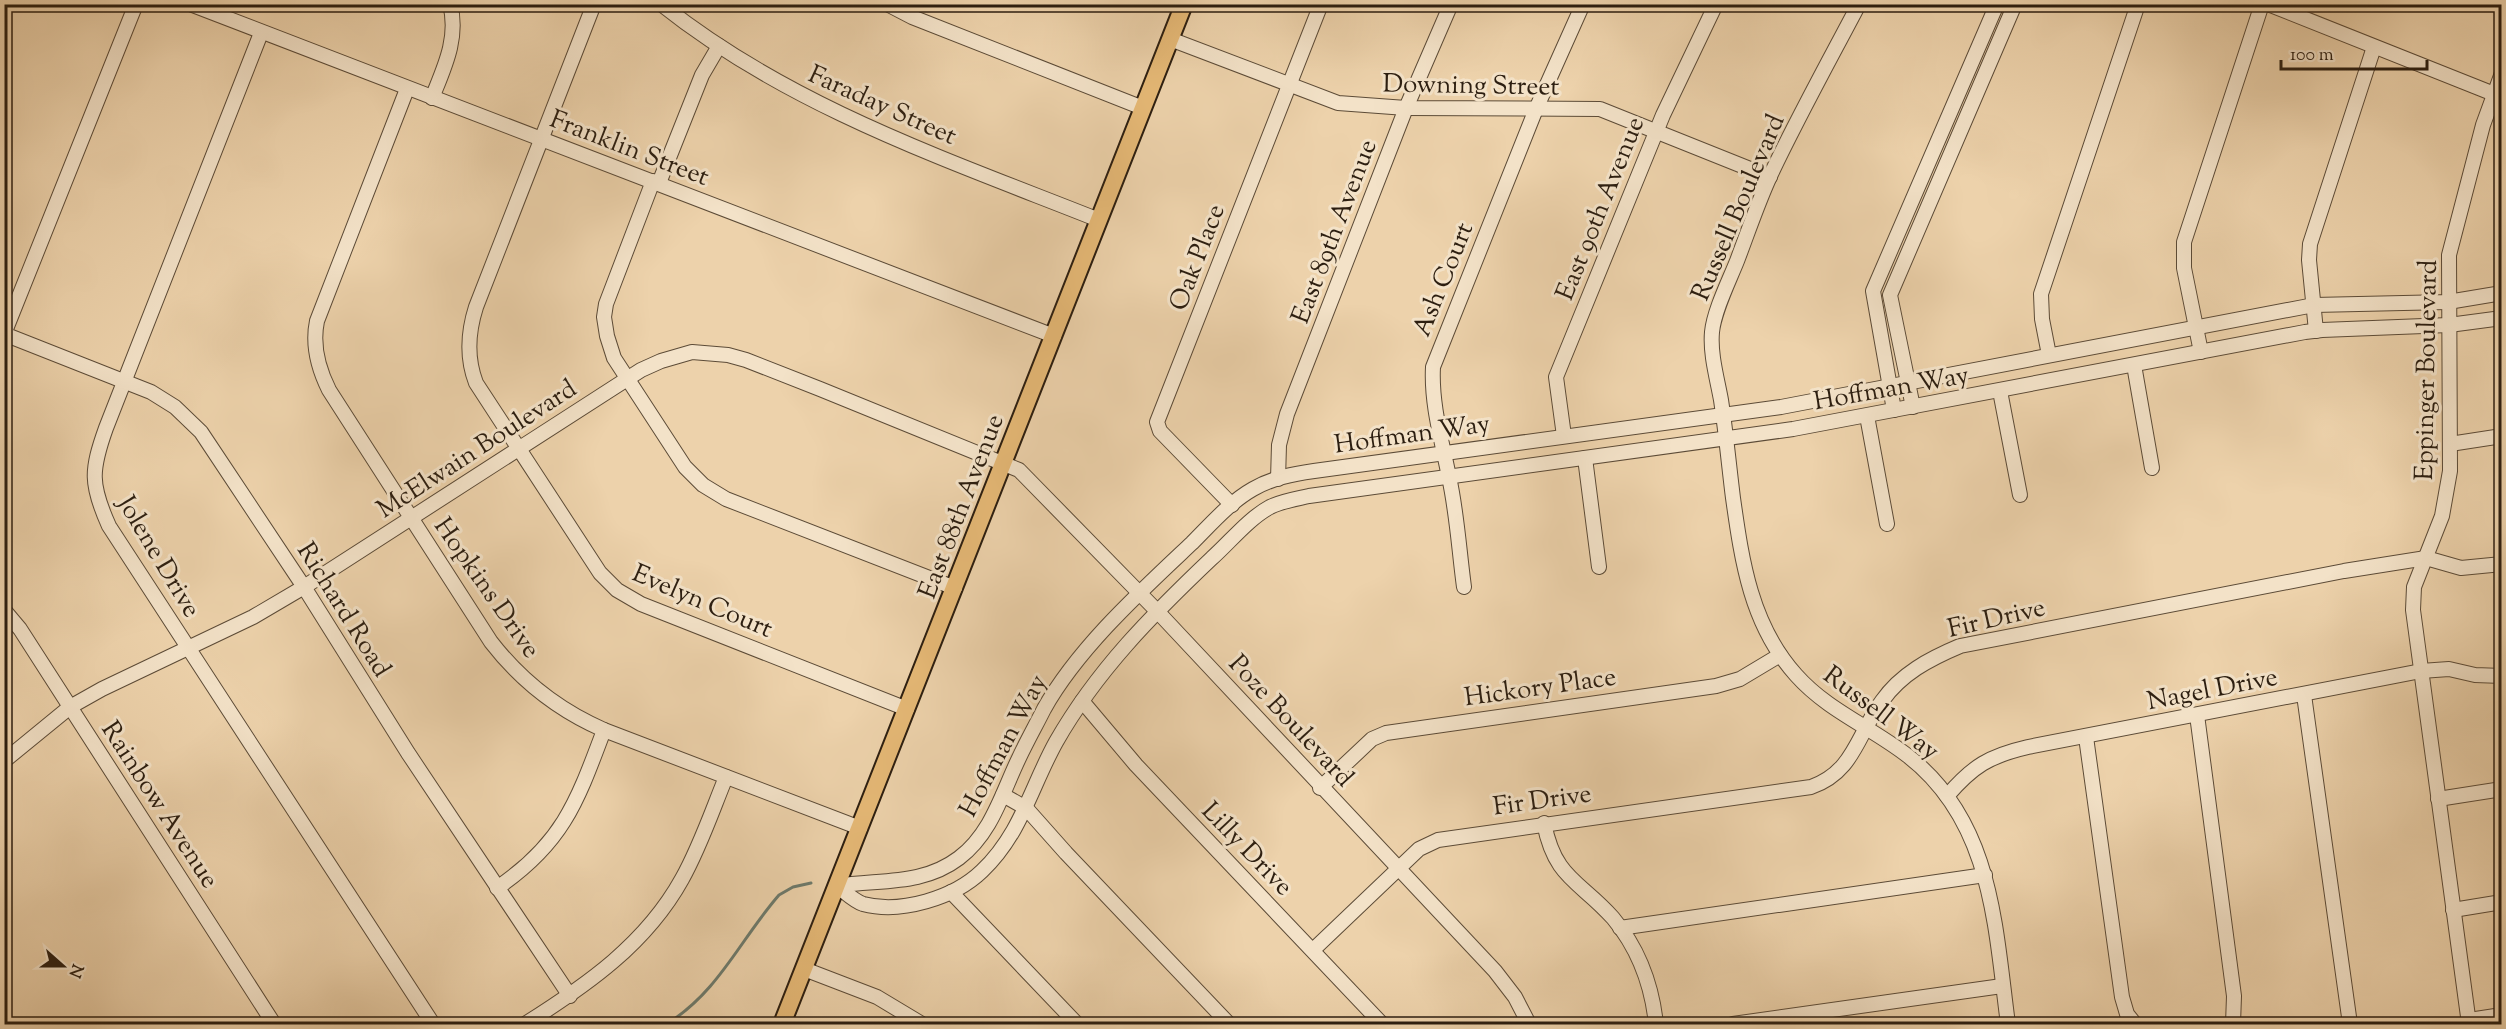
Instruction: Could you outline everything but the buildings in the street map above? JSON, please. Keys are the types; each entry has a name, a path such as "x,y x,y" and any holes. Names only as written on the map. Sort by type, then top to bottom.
{"main road":[{"name":"East 88th Avenue","path":"782,1024 1184,4"}],"street":[{"path":"4,334 136,4"},
{"name":"Franklin Street","path":"190,4 406,89 656,182 1054,336"},
{"path":"432,98 451,48 453,28 450,4"},
{"name":"Evelyn Court","path":"594,4 476,306 468,339 470,358 477,382 600,573 623,595 907,709"},
{"name":"Faraday Street","path":"661,4 719,46 792,90 845,117 1100,220"},
{"path":"887,4 912,17 1143,108"},
{"name":"Oak Place","path":"1232,505 1160,431 1157,422 1322,4"},
{"name":"East 89th Avenue","path":"1278,479 1281,430 1406,108 1450,4"},
{"name":"Ash Court","path":"1464,587 1449,476 1432,383 1433,367 1536,109 1583,4"},
{"name":"East 90th Avenue","path":"1564,436 1556,377 1656,130 1716,4"},
{"name":"Russell Boulevard","path":"1726,440 1714,358 1713,325 1770,177 1859,4"},
{"path":"1894,410 1873,291 1996,4"},
{"path":"1913,407 1890,295 2015,4"},
{"path":"2049,355 2042,319 2041,294 2138,4"},
{"path":"2201,352 2184,268 2185,235 2262,4"},
{"path":"2268,4 2494,94"},
{"name":"Jolene Drive","path":"261,33 95,459 94,484 99,505 108,526 433,1024"},
{"name":"Downing Street","path":"1170,39 1338,103 1406,108 1600,109 1770,177"},
{"path":"719,46 702,75 606,304 604,317 614,358 685,467 712,492 955,588"},
{"path":"2316,330 2309,260 2310,244 2374,47"},
{"name":"Eppinger Boulevard","path":"2469,1022 2413,610 2414,587 2442,516 2448,492 2450,444 2448,302 2451,238 2502,73"},
{"name":"Hopkins Drive","path":"406,89 322,303 314,334 317,362 328,390 503,658 548,700 568,713 604,730 860,828"},
{"name":"Hoffman Way","path":"837,886 866,881 902,881 924,876 959,858 988,826 1019,757 1060,683 1102,632 1232,505 1254,489 1278,479 1314,471 1782,407 2314,305 2448,302 2502,294"},
{"name":"Hoffman Way","path":"837,886 861,903 877,906 922,902 951,892 980,873 1006,845 1026,808 1055,744 1082,701 1115,656 1157,611 1269,507 1310,496 1726,440 1867,416 2316,330 2449,325 2502,318"},
{"name":"Richard Road","path":"4,334 124,381 169,403 201,432 304,587 401,743 570,996"},
{"name":"McElwain Boulevard","path":"4,761 70,707 102,688 254,617 628,379 675,356 692,352 728,355 746,360 1004,463"},
{"path":"2134,365 2152,468"},
{"path":"2000,391 2020,495"},
{"path":"1867,416 1887,524"},
{"path":"2450,444 2502,436"},
{"name":"Russell Way","path":"1726,440 1745,577 1762,623 1780,655 1795,675 1827,705 1908,756 1947,796 1967,828 1985,875 2008,1024"},
{"path":"1585,458 1599,567"},
{"name":"Poze Boulevard","path":"1004,463 1019,470 1037,487 1140,593 1320,788 1506,983 1529,1024"},
{"name":"Fir Drive","path":"1313,950 1419,849 1438,840 1544,823 1811,787 1832,778 1843,768 1883,699 1899,681 1926,661 1960,646 2344,571 2426,558 2461,568 2502,564"},
{"name":"Rainbow Avenue","path":"4,610 20,629 274,1024"},
{"name":"Hickory Place","path":"1320,788 1372,739 1386,733 1726,684 1740,679 1780,655"},
{"name":"Nagel Drive","path":"1947,796 1964,777 1992,757 2028,747 2421,671 2449,669 2475,675 2502,676"},
{"path":"2304,695 2350,1024"},
{"name":"Lilly Drive","path":"1082,701 1136,765 1382,1024"},
{"path":"2197,716 2234,996 2234,1024"},
{"path":"497,888 535,859 560,830 578,798 604,730"},
{"path":"2086,737 2122,998 2127,1014 2135,1024"},
{"path":"525,1024 570,996 626,951 664,907 693,858 726,777"},
{"path":"2438,799 2502,789"},
{"path":"1003,795 1026,808 1229,1024"},
{"path":"1544,823 1547,839 1562,871 1601,906 1633,948 1651,993 1656,1024"},
{"path":"1620,928 1985,875"},
{"path":"951,892 1077,1024"},
{"path":"2453,910 2502,902"},
{"path":"804,969 877,997 922,1024"},
{"path":"1733,1024 2002,986"},
{"path":"2469,1022 2502,1015"}],"waterway":[{"path":"667,1024 685,1011 715,980 779,895 793,887 811,883"}]}
